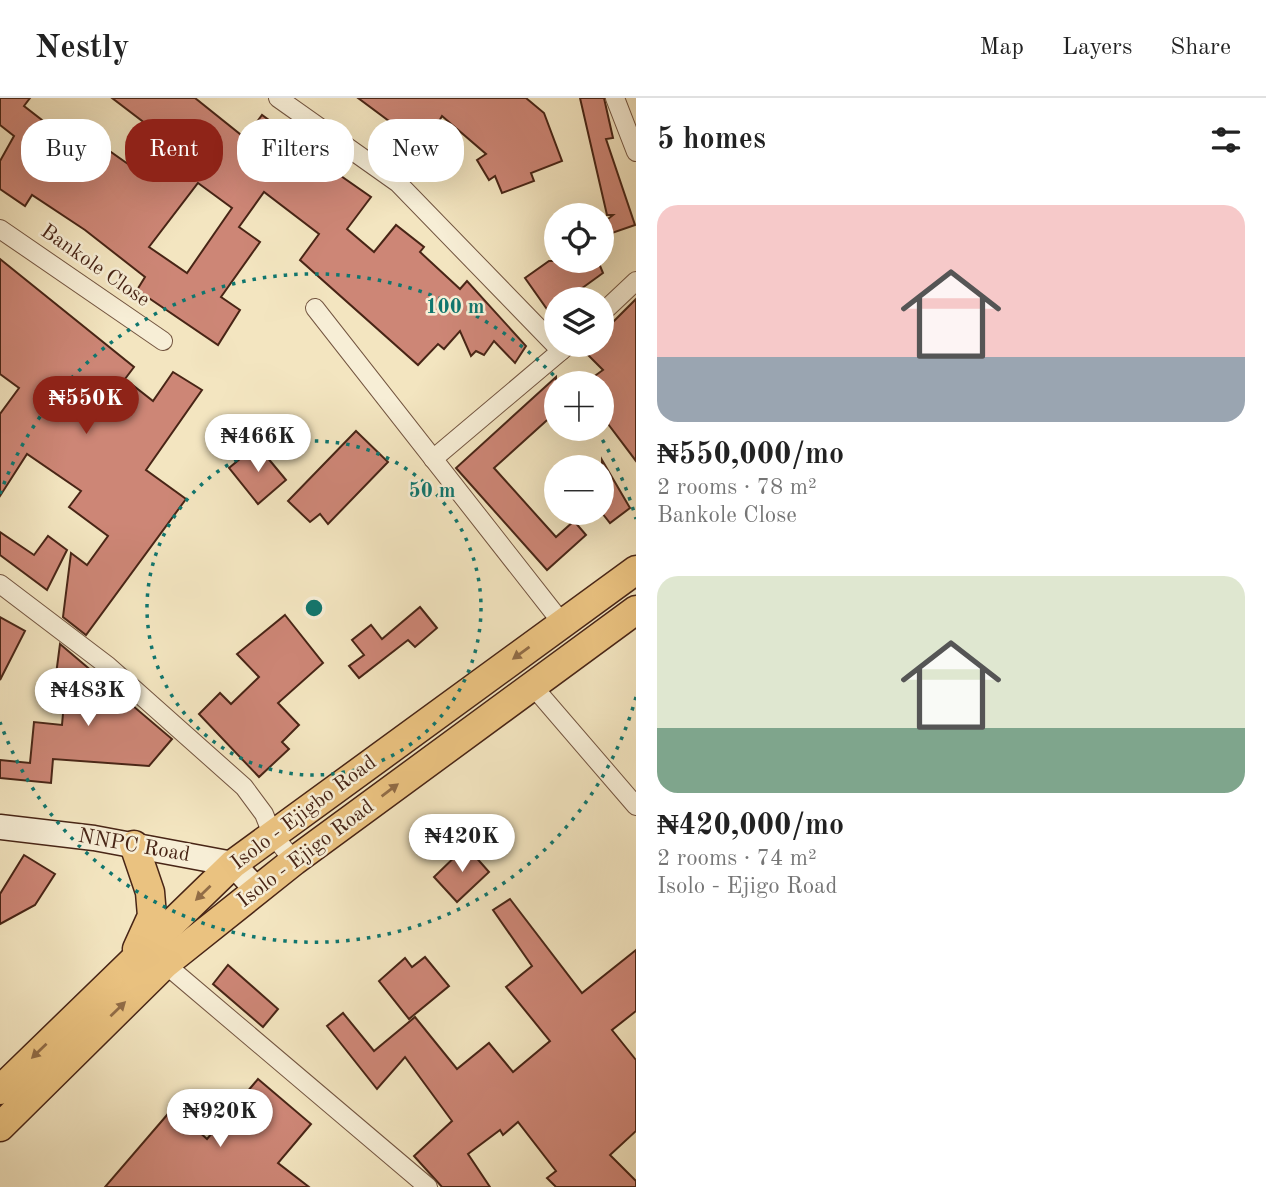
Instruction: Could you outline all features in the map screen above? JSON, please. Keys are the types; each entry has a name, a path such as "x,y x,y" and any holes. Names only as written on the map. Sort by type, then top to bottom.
{"main road":[{"name":"Isolo - Ejigbo Road","path":"0,1090 233,864 636,570"},
{"name":"Isolo - Ejigo Road","path":"0,1127 164,964 293,861 531,684 636,610"},
{"path":"131,962 152,916 150,892 134,845"}],"street":[{"path":"278,98 398,183 544,328"},
{"path":"615,98 636,152"},
{"name":"Bankole Close","path":"0,229 163,341"},
{"path":"614,302 636,281"},
{"path":"315,307 562,623"},
{"path":"433,459 553,357"},
{"path":"0,584 108,666 244,787 264,814 272,834 293,861"},
{"path":"531,684 636,806"},
{"name":"NNPC Road","path":"0,828 134,845 233,864"},
{"path":"233,864 257,890"},
{"path":"164,964 428,1187"}],"building":[{"path":"0,98 30,98 24,106 41,119 21,119 21,182 111,182 111,152 125,162 125,182 223,182 223,120 237,132 237,182 350,182 371,197 347,229 374,252 396,225 424,247 420,252 460,289 467,281 526,346 515,363 494,341 484,355 476,351 471,356 460,331 444,349 438,344 418,365 300,260 319,234 264,192 239,227 260,242 221,297 240,310 218,345 137,290 145,277 85,230 32,195 25,206 0,189 0,161 14,136 0,125","holes":["198,183 232,208 187,273 149,247"]},
{"path":"112,98 195,98 221,119 140,119"},
{"path":"358,98 526,98 544,113 562,161 531,173 534,181 502,193 495,176 489,180 477,160 486,154 464,135 464,119 445,119 442,116 440,119 386,119"},
{"path":"580,98 604,98 613,138 606,139 635,225 614,232 614,203 604,203"},
{"path":"0,259 134,367 125,379 153,401 173,372 202,390 146,470 186,499 86,635 63,617 71,553 87,565 108,536 69,507 81,491 27,454 0,496 0,414 19,388 0,374"},
{"path":"544,265 544,273 603,273 584,287 544,287 544,305 525,278"},
{"path":"636,299 636,461 614,432 614,371 602,371 590,357 614,357 614,321"},
{"path":"544,388 544,423 494,468 556,537 570,525 577,525 586,535 547,570 456,468"},
{"path":"356,431 388,462 328,524 320,514 310,522 288,501"},
{"path":"257,445 286,480 258,504 229,468"},
{"path":"614,481 630,508 614,520"},
{"path":"0,532 34,555 48,536 67,550 47,590 0,555"},
{"path":"420,607 437,628 415,647 408,640 359,678 349,666 364,655 352,640 371,625 382,639"},
{"path":"285,615 323,663 278,703 299,725 282,742 289,749 259,777 199,714 220,693 231,704 259,677 237,654"},
{"path":"0,617 25,631 0,680"},
{"path":"60,644 172,739 149,766 53,759 51,783 0,778 0,760 30,763 34,722 62,725 65,691 54,690"},
{"path":"466,846 489,872 457,902 434,877"},
{"path":"24,855 55,874 35,905 0,924 0,894"},
{"path":"510,899 582,993 636,950 636,1011 612,1030 636,1060 636,1131 610,1155 636,1181 636,1187 556,1187 547,1178 556,1171 518,1122 503,1135 500,1130 468,1154 490,1187 442,1187 414,1156 452,1121 405,1057 377,1089 327,1026 343,1013 374,1051 415,1017 457,1069 489,1043 513,1072 550,1041 506,987 532,966 493,910"},
{"path":"425,957 449,986 409,1019 379,981 405,958 412,967"},
{"path":"228,965 278,1009 263,1027 213,984"},
{"path":"258,1079 311,1124 278,1163 309,1187 105,1187 173,1108 207,1139"}]}
